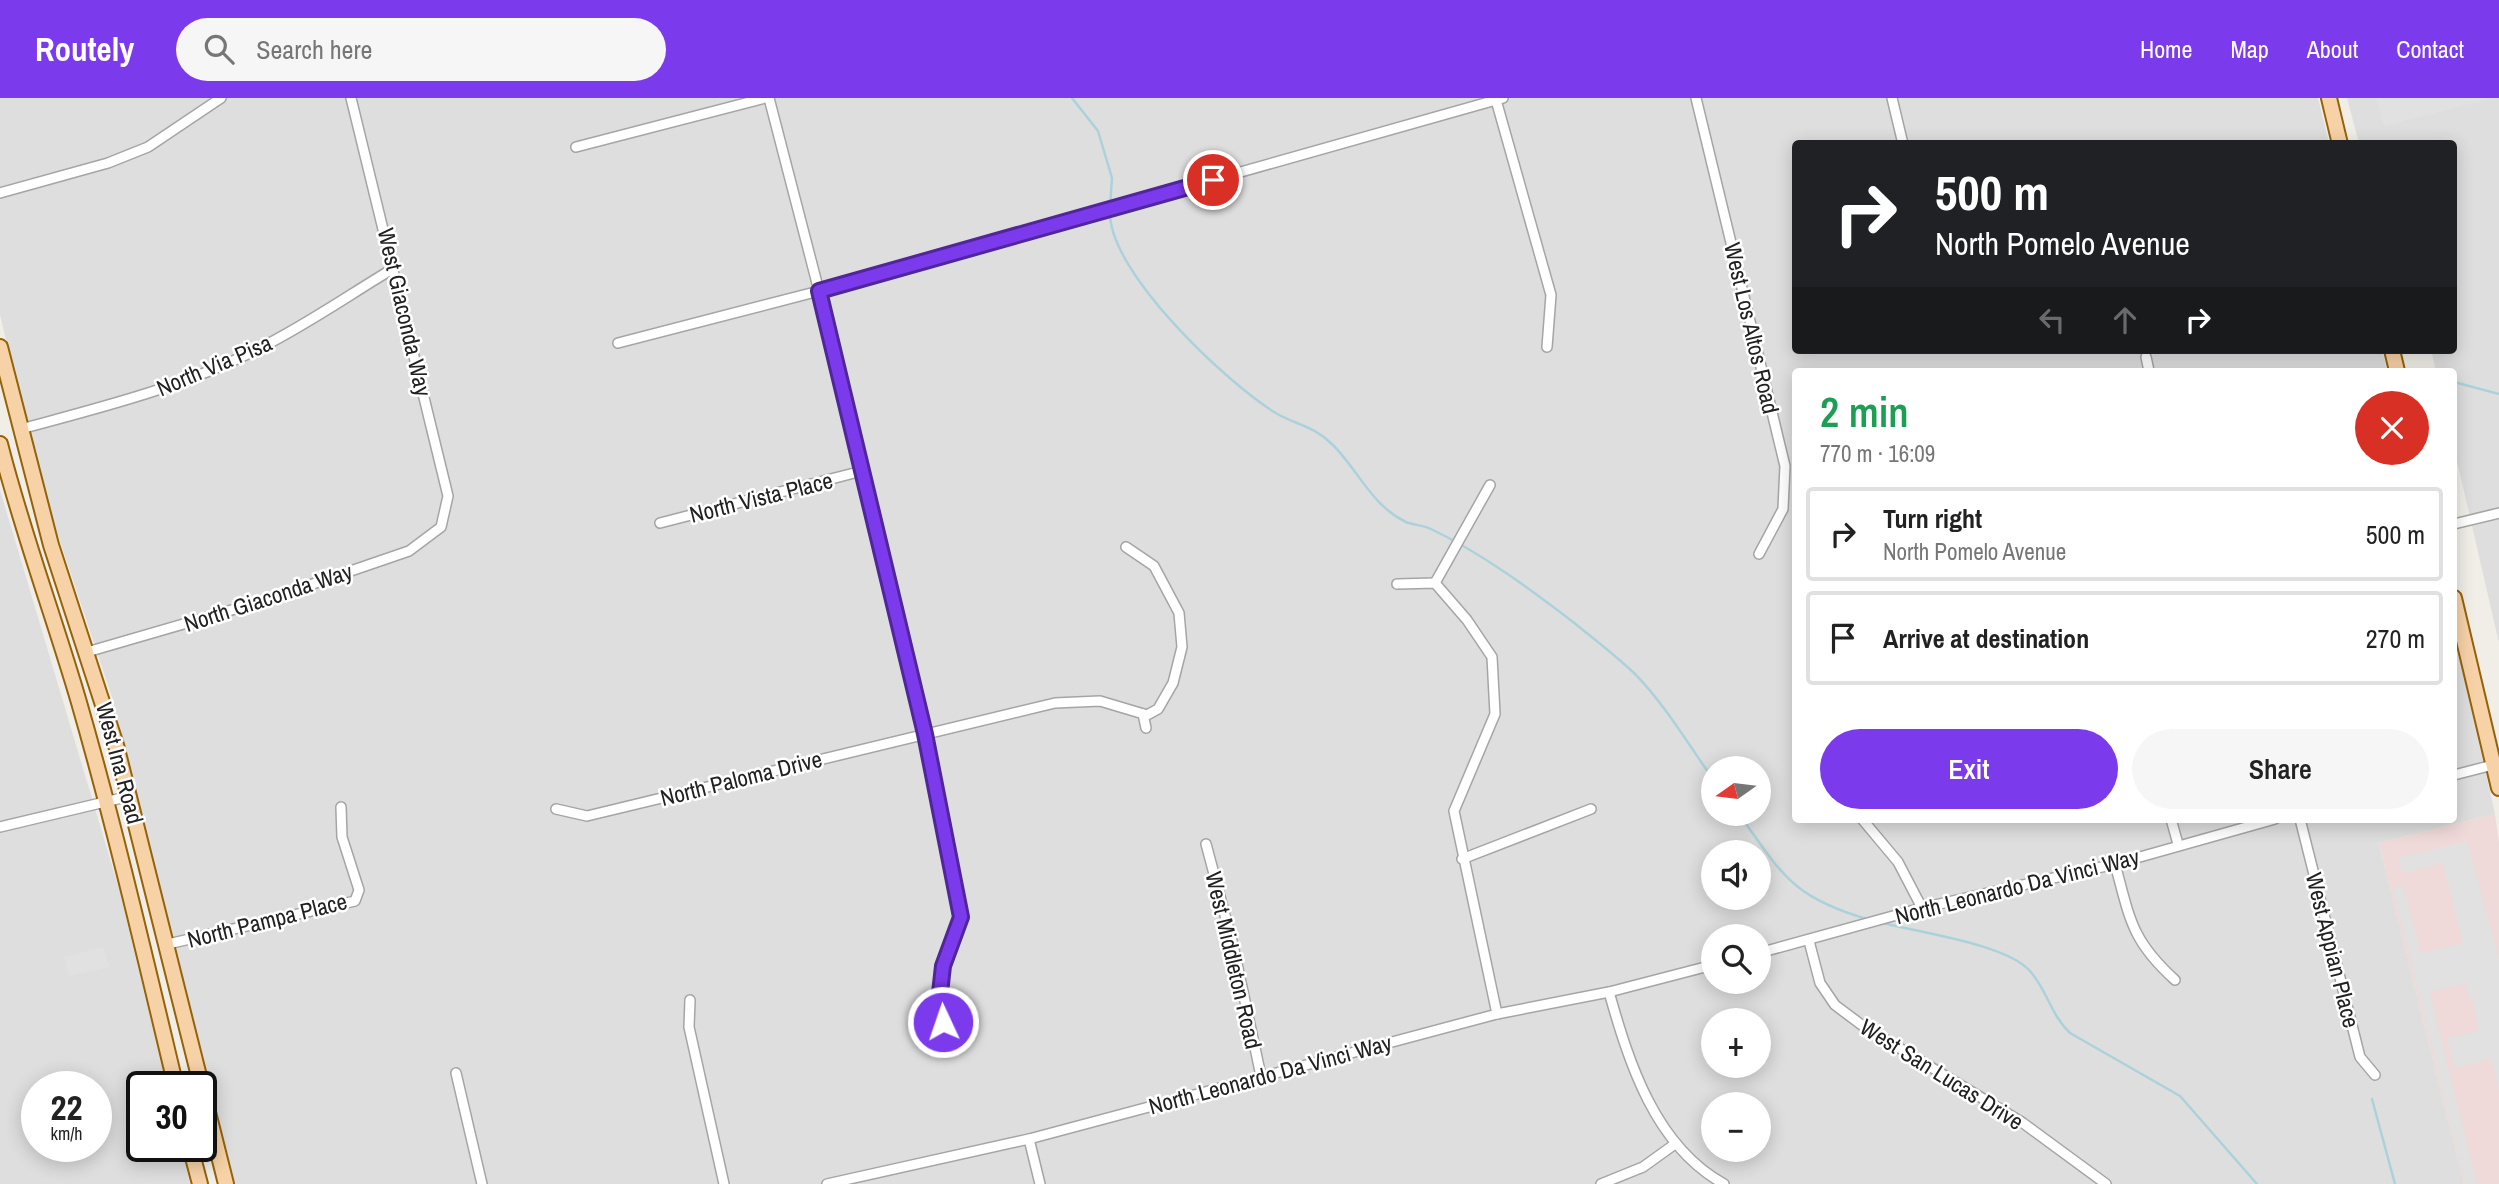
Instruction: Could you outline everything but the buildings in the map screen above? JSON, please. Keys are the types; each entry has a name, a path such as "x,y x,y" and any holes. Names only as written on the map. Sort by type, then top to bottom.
{"main road":[{"path":"2329,98 2339,140"},
{"name":"West Ina Road","path":"0,347 51,545 88,652 130,796 226,1184"},
{"name":"West Ina Road","path":"0,444 26,540 77,696 107,802 172,1071"},
{"path":"2457,611 2499,788"},
{"path":"194,1162 200,1184"}],"street":[{"path":"0,192 108,163 148,147 221,98"},
{"name":"West Giaconda Way","path":"351,98 448,496 441,527"},
{"path":"576,147 767,98 819,291 925,734 961,917 943,966 939,1002 943,1022"},
{"name":"West Los Altos Road","path":"1696,98 1785,466 1783,509 1759,554"},
{"path":"1892,98 1902,140"},
{"path":"618,343 819,291 1500,99 1551,295 1547,347"},
{"name":"North Via Pisa","path":"20,429 138,397 225,365 261,348 394,268"},
{"path":"2146,357 2148,368"},
{"name":"North Vista Place","path":"660,523 862,471"},
{"path":"1434,583 1490,485"},
{"path":"2457,523 2499,513"},
{"name":"North Giaconda Way","path":"88,652 266,600 409,551 441,527"},
{"path":"1126,547 1154,566 1179,612 1182,647 1173,683 1158,709 1143,714 1146,728"},
{"path":"1397,584 1434,583 1467,620 1492,657 1495,714 1454,811 1462,859 1497,1014"},
{"name":"North Paloma Drive","path":"556,809 587,816 1055,703 1100,701 1143,714"},
{"path":"2457,774 2493,765"},
{"path":"0,827 130,796"},
{"name":"North Pampa Place","path":"168,944 350,905 355,901 359,890 342,837 341,807"},
{"path":"1462,859 1591,809"},
{"path":"1865,823 1898,862 1922,908"},
{"path":"2172,823 2178,844"},
{"name":"North Leonardo Da Vinci Way","path":"1771,950 1922,908 2115,864 2259,823"},
{"name":"West Appian Place","path":"2301,823 2360,1057 2375,1075"},
{"name":"West Middleton Road","path":"1206,844 1233,945 1262,1076"},
{"path":"2115,864 2133,930 2150,957 2175,980"},
{"name":"West San Lucas Drive","path":"1809,941 1820,983 1835,1005 1863,1026 2023,1123 2106,1184"},
{"name":"North Leonardo Da Vinci Way","path":"827,1184 1029,1139 1497,1014 1609,992 1701,968"},
{"path":"1609,992 1634,1073 1675,1144 1711,1177 1724,1184"},
{"path":"690,1000 689,1027 724,1184"},
{"path":"456,1073 482,1184"},
{"path":"1029,1139 1040,1184"},
{"path":"1601,1184 1643,1167 1675,1144"}],"shaded area":[{"path":"0,98 2318,98 2328,140 1792,140 1792,354 2383,354 2386,368 1792,368 1792,823 2457,823 2457,647 2495,814 2379,843 2464,1184 235,1184 217,1113 217,1071 206,1071 112,697 41,484 0,315"},
{"path":"2347,98 2499,98 2499,643 2457,461 2457,368 2435,368 2432,354 2457,354 2457,140 2358,140"},
{"path":"2377,98 2493,98 2384,126"},
{"path":"0,490 119,889 163,1071 126,1071 126,1162 185,1162 190,1184 0,1184"},
{"path":"2495,814 2499,842 2499,1184 2464,1184 2379,843"},
{"path":"2467,841 2499,959 2499,1091 2491,1059 2454,1068 2447,1038 2478,1031 2473,999 2469,1000 2465,984 2430,992 2477,1184 2465,1184 2393,888 2403,885 2421,953 2463,943 2443,863 2402,873 2398,858"},
{"path":"103,947 109,967 69,976 64,957"}],"waterway":[{"path":"1072,98 1098,131 1112,178 1110,206"},
{"path":"1110,213 1115,238 1129,265 1149,294 1201,351 1274,412 1326,438 1375,497 1394,515 1450,538 1486,560 1612,653 1655,697 1701,762"},
{"path":"2457,383 2499,394"},
{"path":"1747,826 1779,869 1806,893 1844,912 1870,920"},
{"path":"1880,922 1959,940 2017,961 2035,977 2058,1018 2070,1033 2180,1096 2257,1184"},
{"path":"2372,1099 2395,1184"}],"route":[{"path":"943,1022 939,1002 943,966 961,917 925,734 819,291 1213,180"}]}
